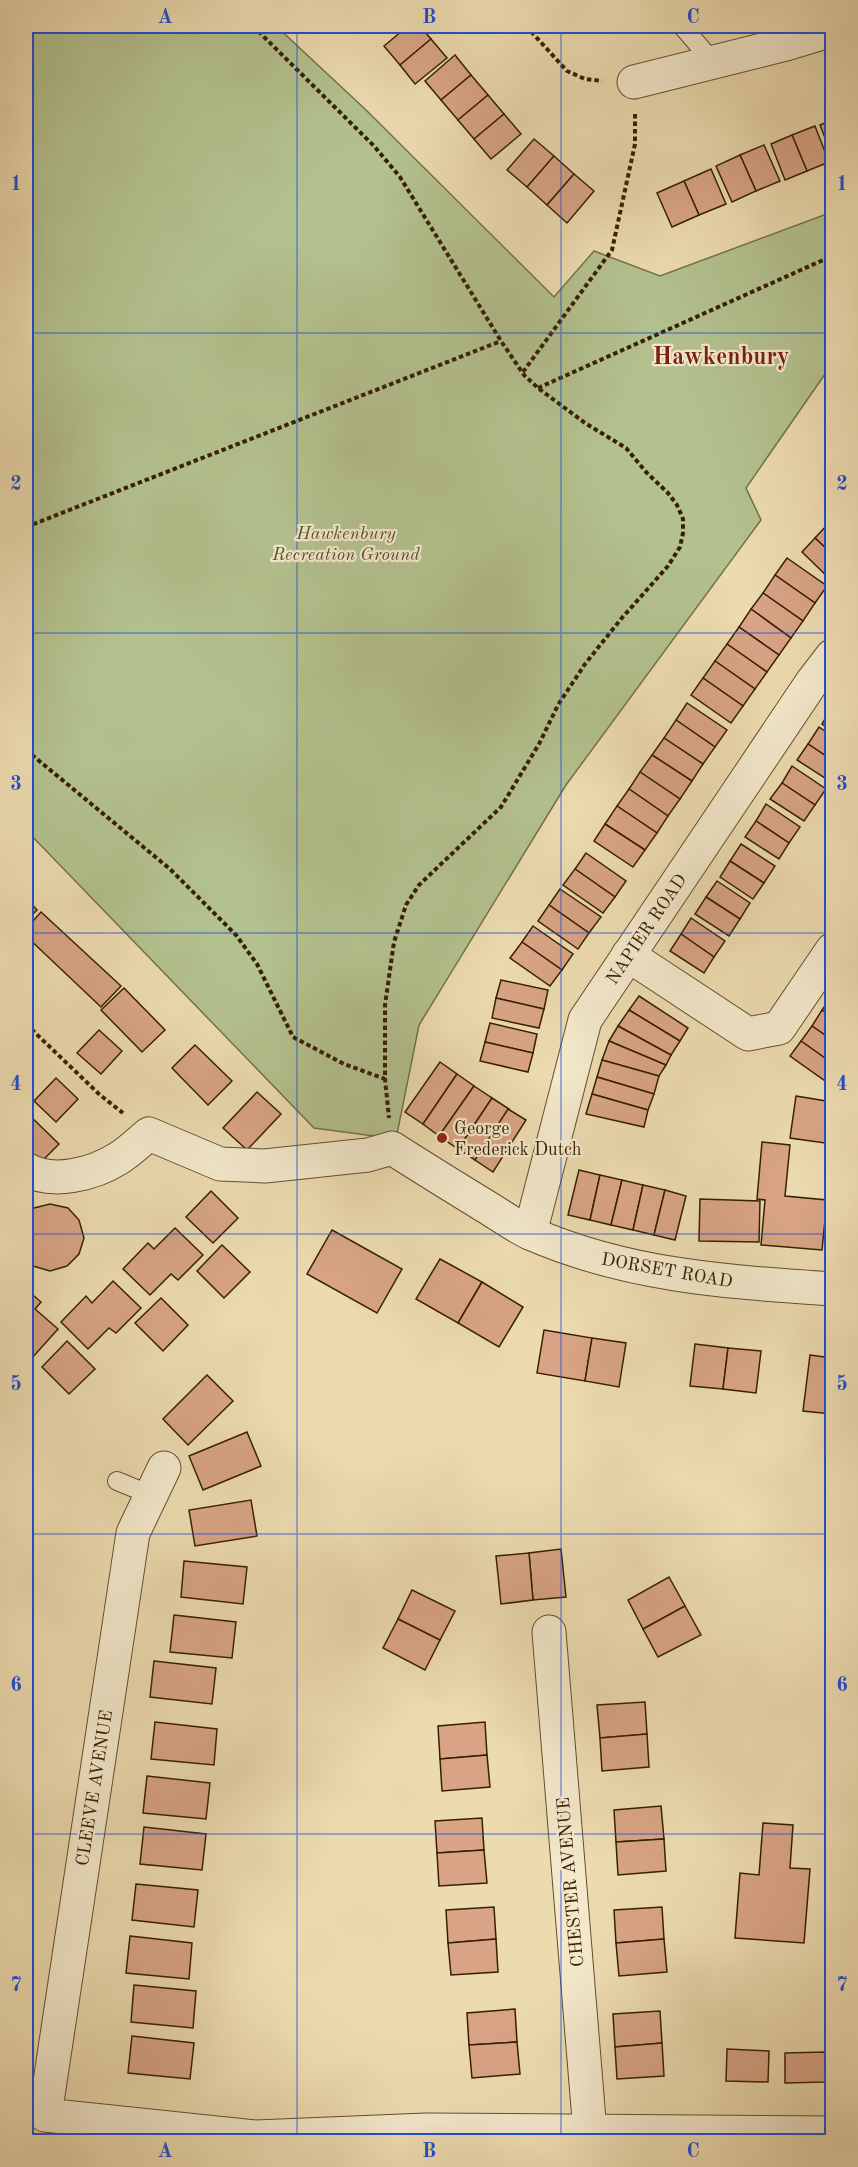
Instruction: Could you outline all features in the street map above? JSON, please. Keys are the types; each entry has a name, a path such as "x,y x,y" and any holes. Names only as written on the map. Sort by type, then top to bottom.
{"street":[{"path":"634,82 832,30"},
{"name":"NAPIER ROAD","path":"530,1233 585,1020 812,682 832,657"},
{"path":"628,955 748,1034 779,1028 832,950"},
{"path":"26,1169 36,1176 76,1177 118,1159 149,1134 220,1164 265,1166 368,1155 392,1148"},
{"name":"DORSET ROAD","path":"392,1148 530,1233 578,1252 622,1265 676,1275 832,1289"},
{"name":"CLEEVE AVENUE","path":"35,2113 133,1533 158,1482"},
{"name":"CHESTER AVENUE","path":"549,1632 590,2132"},
{"path":"35,2113 256,2138 426,2130 832,2133"}],"lane":[{"path":"682,26 713,62"},
{"path":"117,1481 158,1482"}],"path":[{"path":"253,26 374,146 400,177 501,341 523,372 538,388 585,423 626,448 677,505 683,519 680,547 668,566 585,664 558,705 539,744 501,807 419,885 406,905 394,942 385,1005 385,1079 392,1148"},
{"path":"523,372 612,250 635,144 634,82 585,79 567,71 526,26"},
{"path":"538,388 832,256"},
{"path":"26,526 501,341"},
{"path":"26,750 170,869 236,935 257,964 293,1037 344,1064 385,1079"},
{"path":"26,1024 100,1095 149,1134"}],"green space":[{"name":"Hawkenbury Recreation Ground","path":"26,26 276,26 365,109 554,297 594,251 660,276 832,212 832,364 746,488 761,520 566,785 419,1025 396,1139 314,1128 26,830"}],"building":[{"path":"408,26 420,26 431,39 400,65 384,46"},
{"path":"431,39 447,58 415,84 400,65"},
{"path":"455,55 471,75 441,100 425,81"},
{"path":"471,75 488,95 458,120 441,100"},
{"path":"488,95 504,114 474,139 458,120"},
{"path":"504,114 521,134 491,159 474,139"},
{"path":"832,120 832,156 820,125"},
{"path":"815,126 829,162 807,171 792,135"},
{"path":"792,135 807,171 785,180 771,144"},
{"path":"534,139 554,156 527,187 507,170"},
{"path":"764,145 780,181 756,191 740,155"},
{"path":"740,155 756,191 732,202 716,166"},
{"path":"554,156 574,174 547,205 527,187"},
{"path":"711,169 726,204 699,215 684,181"},
{"path":"574,174 594,191 567,223 547,205"},
{"path":"684,181 699,215 672,227 657,193"},
{"path":"828,524 832,528 832,554 815,538"},
{"path":"815,538 832,554 832,581 802,552"},
{"path":"787,558 827,586 815,603 775,575"},
{"path":"775,575 815,603 803,621 763,593"},
{"path":"763,593 803,621 791,638 751,609"},
{"path":"751,609 791,638 779,655 739,627"},
{"path":"739,627 779,655 767,672 727,644"},
{"path":"727,644 767,672 755,689 715,661"},
{"path":"715,661 755,689 743,706 703,678"},
{"path":"703,678 743,706 731,723 691,695"},
{"path":"687,703 727,730 715,747 676,720"},
{"path":"832,707 832,731 822,724"},
{"path":"676,720 715,747 703,764 664,738"},
{"path":"819,727 832,736 832,760 808,744"},
{"path":"664,738 703,764 692,781 652,755"},
{"path":"808,744 832,760 831,782 797,760"},
{"path":"652,755 692,781 680,799 640,772"},
{"path":"792,766 826,789 815,805 782,783"},
{"path":"640,772 680,799 668,816 629,789"},
{"path":"782,783 815,805 804,821 770,799"},
{"path":"629,789 668,816 657,833 617,806"},
{"path":"766,804 800,827 789,843 756,821"},
{"path":"617,806 657,833 645,850 605,824"},
{"path":"756,821 789,843 779,859 745,837"},
{"path":"605,824 645,850 633,867 594,841"},
{"path":"741,844 775,866 764,883 730,861"},
{"path":"586,853 626,881 615,897 575,869"},
{"path":"730,861 764,883 753,899 720,877"},
{"path":"575,869 615,897 603,913 563,885"},
{"path":"717,881 750,903 740,919 706,897"},
{"path":"560,889 601,917 589,933 549,905"},
{"path":"706,897 740,919 729,936 695,914"},
{"path":"26,898 37,910 26,921"},
{"path":"549,905 589,933 578,949 538,921"},
{"path":"41,912 121,986 101,1007 26,936 26,929"},
{"path":"691,918 725,941 714,957 681,934"},
{"path":"533,926 573,954 562,970 522,942"},
{"path":"681,934 714,957 704,973 670,951"},
{"path":"522,942 562,970 550,986 510,958"},
{"path":"501,980 548,990 544,1009 496,998"},
{"path":"124,988 165,1030 142,1052 101,1010"},
{"path":"639,996 688,1028 680,1041 629,1010"},
{"path":"832,996 832,1017 822,1010"},
{"path":"496,998 544,1009 539,1028 492,1018"},
{"path":"629,1010 680,1041 671,1055 618,1026"},
{"path":"822,1010 832,1017 832,1040 812,1026"},
{"path":"490,1023 537,1034 533,1053 485,1042"},
{"path":"618,1026 671,1055 666,1065 609,1041"},
{"path":"812,1026 832,1040 832,1063 801,1041"},
{"path":"99,1030 122,1051 101,1074 77,1053"},
{"path":"609,1041 666,1065 659,1076 602,1060"},
{"path":"801,1041 832,1063 831,1085 790,1056"},
{"path":"485,1042 533,1053 528,1072 480,1061"},
{"path":"195,1045 232,1081 208,1105 172,1068"},
{"path":"602,1060 659,1076 654,1094 597,1077"},
{"path":"440,1062 457,1074 423,1124 405,1112"},
{"path":"457,1074 474,1086 439,1136 423,1124"},
{"path":"597,1077 654,1094 648,1110 592,1094"},
{"path":"56,1078 78,1099 56,1122 34,1101"},
{"path":"474,1086 492,1098 458,1149 439,1136"},
{"path":"257,1092 281,1114 247,1150 223,1128"},
{"path":"592,1094 648,1110 644,1127 586,1114"},
{"path":"796,1096 832,1102 832,1144 790,1138"},
{"path":"492,1098 509,1109 475,1160 458,1149"},
{"path":"508,1109 526,1120 493,1172 475,1160"},
{"path":"26,1112 59,1144 37,1166 26,1155"},
{"path":"762,1142 790,1145 785,1196 827,1200 822,1250 761,1245 765,1200 757,1199"},
{"path":"579,1170 600,1175 590,1220 568,1215"},
{"path":"600,1175 622,1180 611,1225 590,1220"},
{"path":"622,1180 643,1185 633,1230 611,1225"},
{"path":"643,1185 665,1190 654,1235 633,1230"},
{"path":"665,1190 686,1196 675,1240 654,1235"},
{"path":"211,1191 238,1218 213,1243 186,1217"},
{"path":"700,1199 760,1201 759,1242 699,1241"},
{"path":"50,1204 68,1208 79,1220 84,1238 79,1254 67,1266 50,1271 33,1266 26,1258 26,1216 34,1208"},
{"path":"175,1228 203,1255 178,1280 171,1274 150,1295 123,1269 148,1243 154,1249"},
{"path":"332,1230 402,1269 377,1313 307,1274"},
{"path":"222,1245 250,1272 224,1298 197,1271"},
{"path":"440,1259 482,1282 458,1323 416,1299"},
{"path":"113,1281 141,1308 116,1333 109,1328 88,1349 61,1322 86,1296 92,1303"},
{"path":"482,1282 523,1307 499,1347 458,1323"},
{"path":"26,1289 41,1302 35,1309 58,1329 32,1358 26,1352"},
{"path":"161,1298 188,1325 163,1351 135,1323"},
{"path":"544,1330 592,1338 585,1381 537,1373"},
{"path":"592,1338 626,1343 619,1387 585,1381"},
{"path":"67,1341 95,1369 69,1394 42,1367"},
{"path":"695,1344 728,1348 723,1389 690,1386"},
{"path":"728,1348 761,1351 756,1393 723,1389"},
{"path":"810,1355 832,1358 832,1414 803,1411"},
{"path":"207,1375 233,1401 188,1445 163,1419"},
{"path":"247,1432 261,1466 203,1490 189,1456"},
{"path":"251,1500 257,1536 195,1546 189,1510"},
{"path":"561,1549 566,1597 533,1600 529,1553"},
{"path":"529,1553 533,1600 501,1604 496,1556"},
{"path":"184,1561 247,1567 243,1604 181,1597"},
{"path":"669,1577 685,1606 643,1629 628,1600"},
{"path":"412,1590 455,1611 440,1640 398,1619"},
{"path":"685,1606 701,1635 658,1657 643,1629"},
{"path":"174,1615 236,1622 232,1658 170,1652"},
{"path":"398,1619 440,1640 425,1670 383,1648"},
{"path":"154,1661 216,1668 212,1704 150,1697"},
{"path":"645,1702 647,1734 600,1738 597,1705"},
{"path":"155,1722 217,1729 214,1765 151,1759"},
{"path":"485,1722 487,1755 440,1759 438,1726"},
{"path":"647,1734 649,1767 602,1771 600,1738"},
{"path":"487,1755 490,1787 442,1791 440,1759"},
{"path":"147,1776 210,1783 206,1819 143,1813"},
{"path":"661,1806 664,1839 616,1842 614,1810"},
{"path":"482,1818 484,1850 437,1853 435,1821"},
{"path":"763,1823 793,1825 790,1868 810,1869 804,1943 735,1938 740,1873 759,1875"},
{"path":"144,1827 206,1834 202,1870 140,1864"},
{"path":"664,1839 666,1871 618,1875 616,1842"},
{"path":"484,1850 487,1883 439,1886 437,1853"},
{"path":"136,1884 198,1890 194,1927 132,1920"},
{"path":"494,1907 496,1939 448,1943 446,1910"},
{"path":"662,1907 664,1939 616,1943 614,1910"},
{"path":"130,1936 192,1943 189,1979 126,1973"},
{"path":"496,1939 498,1972 451,1975 448,1943"},
{"path":"664,1939 667,1972 619,1976 616,1943"},
{"path":"134,1985 196,1991 193,2028 131,2022"},
{"path":"515,2009 517,2042 469,2045 467,2013"},
{"path":"660,2011 662,2043 615,2047 613,2014"},
{"path":"132,2036 194,2043 190,2079 128,2073"},
{"path":"517,2042 520,2074 472,2078 469,2045"},
{"path":"662,2043 664,2076 617,2079 615,2047"},
{"path":"727,2049 769,2051 768,2082 726,2081"},
{"path":"825,2052 825,2082 785,2083 785,2053"}],"place":[{"name":"George Frederick Dutch","path":"442,1138"}],"district":[{"name":"Hawkenbury","path":"721,356"}]}
